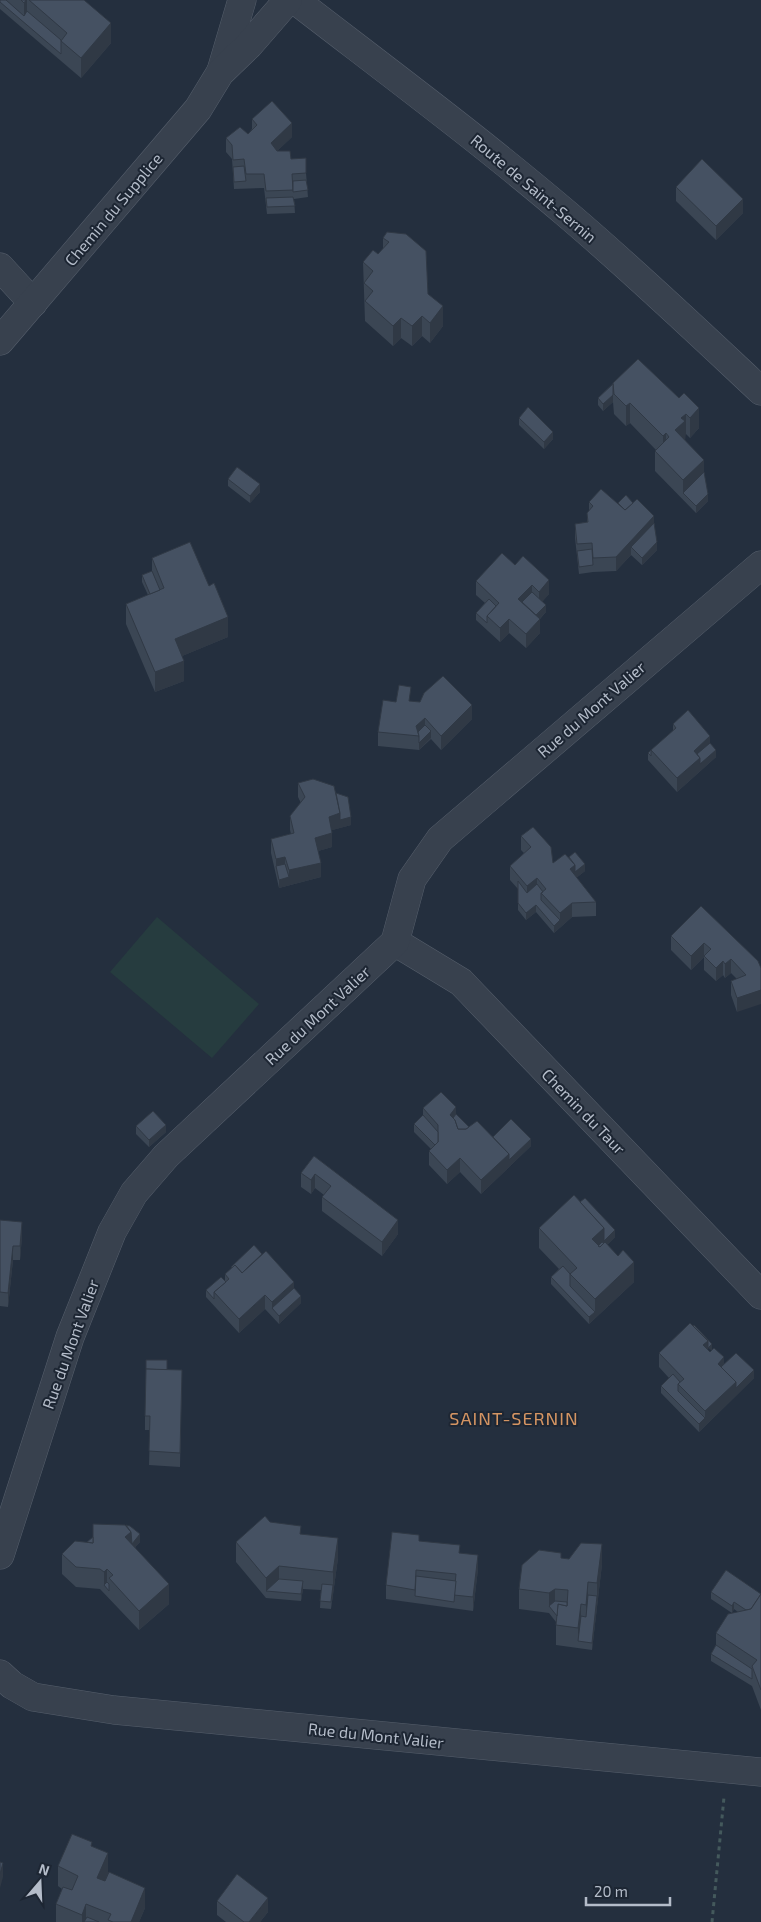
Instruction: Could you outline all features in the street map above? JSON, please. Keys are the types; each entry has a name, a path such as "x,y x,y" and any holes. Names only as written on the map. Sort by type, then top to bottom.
{"street":[{"name":"Chemin du Supplice","path":"220,73 242,0"},
{"name":"Chemin du Supplice","path":"0,341 198,109 220,73 249,45 288,0"},
{"name":"Route de Saint-Sernin","path":"295,0 476,139 569,216 660,296 761,392"},
{"path":"0,267 33,303"},
{"name":"Rue du Mont Valier","path":"0,1555 70,1336 112,1232 134,1193 166,1156 395,942 412,879 440,839 761,565"},
{"name":"Chemin du Taur","path":"395,942 461,982 761,1295"},
{"name":"Rue du Mont Valier","path":"0,1674 12,1685 32,1697 114,1710 761,1772"}],"path":[{"path":"712,1922 727,1769"}],"green space":[{"path":"157,917 259,1004 212,1058 110,972"}],"building":[{"path":"0,0 6,0 24,16 27,11 61,40 61,54 0,2"},
{"path":"29,0 84,0 111,23 81,58 61,41 67,33"},
{"path":"272,101 292,123 271,143 277,151 290,151 291,159 306,158 306,173 292,174 293,190 266,191 264,174 246,174 244,159 233,160 232,145 226,138 240,127 248,134 257,125 252,119"},
{"path":"702,159 743,199 716,226 676,187"},
{"path":"244,166 246,181 234,182 233,167"},
{"path":"306,180 308,190 293,192 293,181"},
{"path":"293,197 295,206 267,207 266,198"},
{"path":"387,232 406,234 426,251 428,294 443,306 430,323 422,316 412,326 401,318 393,326 365,301 373,291 364,283 373,271 363,262 373,250 378,254 389,242 383,238"},
{"path":"638,359 679,398 684,393 699,408 690,418 686,414 681,418 685,421 675,430 704,460 683,480 655,451 669,437 666,433 663,436 630,403 626,406 614,394 613,383"},
{"path":"613,384 613,395 603,404 598,398"},
{"path":"528,407 553,432 544,442 519,418"},
{"path":"237,467 260,484 250,496 228,479"},
{"path":"704,472 708,494 696,506 683,493"},
{"path":"601,489 625,510 637,499 654,516 616,557 593,558 592,543 577,544 575,524 588,522 587,513 593,506 589,502"},
{"path":"626,495 633,503 625,510 618,503"},
{"path":"654,523 657,542 642,558 631,547"},
{"path":"190,542 209,586 214,583 228,617 175,639 184,661 155,672 126,604 164,588 152,558"},
{"path":"592,549 593,565 579,567 577,551"},
{"path":"502,553 515,565 523,556 549,580 539,592 532,585 518,599 540,619 526,634 509,619 500,628 487,616 499,603 476,581"},
{"path":"152,571 160,590 150,594 142,575"},
{"path":"532,592 546,605 536,615 522,602"},
{"path":"489,599 496,606 487,616 487,623 476,613"},
{"path":"443,676 472,705 441,736 425,718 416,726 419,736 378,732 383,700 396,702 399,685 411,687 409,701 420,702 424,693"},
{"path":"688,710 710,736 694,751 700,758 677,778 651,750 676,728 673,724"},
{"path":"425,725 431,731 419,743 418,732"},
{"path":"710,743 716,750 700,764 700,758 697,754"},
{"path":"313,779 334,786 340,813 329,817 332,833 315,838 321,863 289,870 285,857 276,859 271,839 294,833 290,816 305,797 298,783"},
{"path":"336,793 348,797 351,817 340,820"},
{"path":"533,827 551,847 553,863 565,854 575,865 570,869 596,902 572,903 560,913 541,893 546,889 537,878 527,886 510,866 531,847 521,836"},
{"path":"575,852 585,864 575,872 575,865 569,857"},
{"path":"285,864 289,877 279,880 276,866"},
{"path":"518,881 527,893 537,884 543,892 541,893 541,900 560,920 554,926 536,905 526,913 518,903"},
{"path":"701,906 758,961 761,968 761,990 737,998 731,981 746,975 731,959 725,964 723,961 716,968 704,956 711,949 704,943 691,956 671,936"},
{"path":"441,1092 456,1107 450,1115 455,1120 458,1129 466,1129 477,1121 509,1154 481,1180 460,1158 447,1170 429,1151 438,1142 438,1125 423,1108"},
{"path":"153,1111 166,1125 149,1140 136,1126"},
{"path":"456,1114 469,1127 458,1129 453,1118"},
{"path":"423,1115 438,1132 438,1142 435,1145 414,1124"},
{"path":"511,1119 531,1139 509,1160 509,1154 493,1137"},
{"path":"314,1156 398,1220 382,1242 322,1197 331,1186 315,1174 311,1180 301,1173"},
{"path":"574,1195 604,1228 592,1239 600,1247 605,1242 618,1256 623,1250 634,1262 595,1299 570,1274 577,1268 539,1228"},
{"path":"585,1198 615,1230 604,1241 604,1228 580,1202"},
{"path":"0,1220 22,1222 20,1246 13,1246 8,1293 0,1292"},
{"path":"254,1245 262,1254 242,1273 235,1265 231,1267"},
{"path":"266,1251 294,1282 272,1302 265,1295 239,1319 214,1292 229,1279 225,1274 235,1265 242,1273"},
{"path":"563,1266 570,1274 570,1286 595,1312 589,1317 551,1277"},
{"path":"221,1277 226,1282 214,1292 214,1299 206,1290"},
{"path":"294,1288 301,1296 279,1316 272,1308"},
{"path":"690,1323 708,1341 703,1345 710,1352 714,1348 724,1357 718,1364 736,1382 705,1411 678,1384 684,1379 659,1353"},
{"path":"694,1325 712,1344 708,1348 708,1341"},
{"path":"736,1353 754,1370 736,1388 736,1382 721,1367"},
{"path":"146,1360 167,1360 167,1370 146,1369"},
{"path":"146,1369 182,1370 180,1453 149,1451 150,1416 145,1416"},
{"path":"673,1374 680,1382 678,1384 678,1391 705,1418 699,1424 661,1386"},
{"path":"265,1516 270,1522 301,1526 300,1534 338,1538 333,1572 279,1566 266,1578 236,1542"},
{"path":"93,1524 125,1525 131,1532 125,1537 169,1584 139,1611 109,1578 113,1575 107,1569 104,1572 100,1569 76,1567 62,1554 75,1541 93,1543"},
{"path":"126,1525 140,1534 132,1544 131,1532"},
{"path":"392,1532 419,1535 419,1541 460,1545 459,1553 478,1555 473,1597 454,1595 456,1574 416,1570 415,1590 386,1585"},
{"path":"93,1537 93,1543 87,1542"},
{"path":"581,1543 602,1544 597,1583 588,1582 586,1605 581,1604 578,1628 556,1625 558,1604 567,1606 568,1590 555,1589 549,1593 519,1589 522,1565 539,1550 561,1553 561,1558 569,1559"},
{"path":"726,1570 761,1594 751,1609 746,1610 734,1602 732,1606 711,1592"},
{"path":"416,1576 456,1581 454,1602 415,1596"},
{"path":"279,1579 303,1581 301,1594 266,1591"},
{"path":"107,1582 109,1584 109,1591 104,1585"},
{"path":"322,1584 333,1585 331,1602 320,1601"},
{"path":"761,1594 761,1690 752,1666 757,1660 716,1633 728,1614 751,1609"},
{"path":"588,1595 597,1596 592,1643 578,1641 581,1616 586,1617"},
{"path":"555,1601 567,1602 567,1606 558,1604 557,1616 549,1606"},
{"path":"716,1645 752,1669 752,1679 711,1654"},
{"path":"72,1834 92,1842 91,1846 108,1853 97,1878 105,1881 109,1872 145,1888 131,1922 113,1922 108,1920 111,1914 86,1904 82,1915 56,1904 63,1887 72,1890 78,1876 58,1866"},
{"path":"0,1862 3,1863 0,1874"},
{"path":"237,1874 268,1898 249,1922 244,1922 217,1901"},
{"path":"87,1917 99,1922 84,1922"}],"district":[{"name":"SAINT-SERNIN","path":"514,1418"}]}
